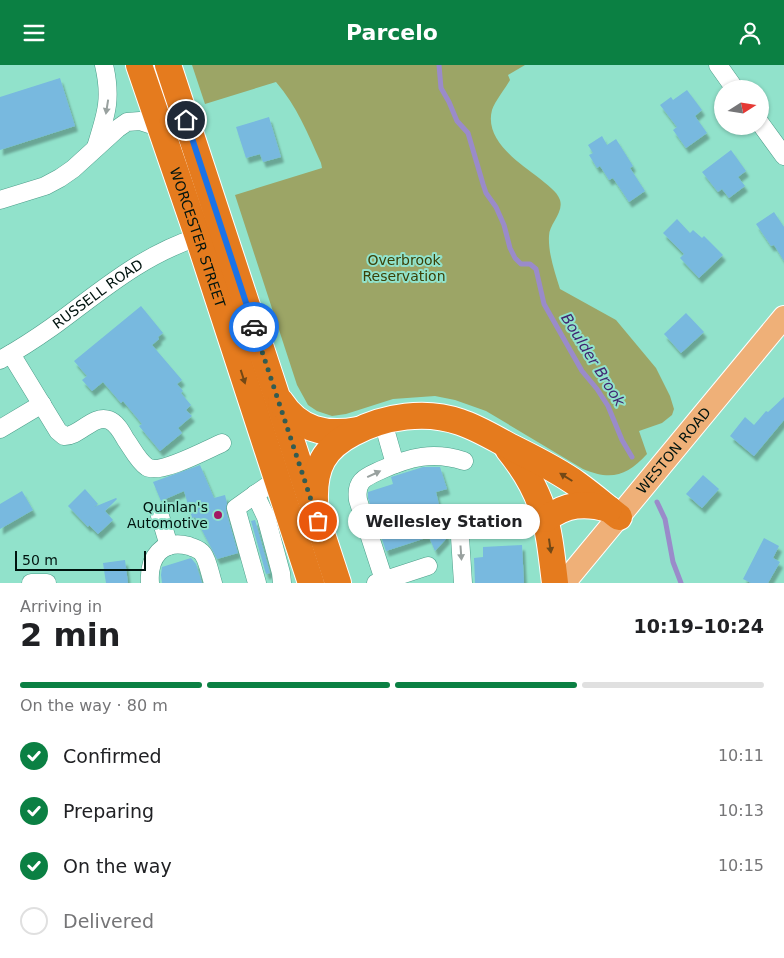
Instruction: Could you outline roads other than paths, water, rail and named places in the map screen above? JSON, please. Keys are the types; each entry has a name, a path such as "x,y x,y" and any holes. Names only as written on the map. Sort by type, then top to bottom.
{"highway":[{"name":"WORCESTER STREET","path":"139,65 198,237 311,583"},
{"name":"WORCESTER STREET","path":"168,65 338,583"},
{"path":"276,391 288,412 308,427 332,432 359,430"},
{"path":"318,521 315,489 316,476 321,463 330,449 359,430 384,422 416,416 442,417 467,424 568,478 614,513"},
{"path":"500,441 527,475 538,495 564,582"},
{"path":"546,519 560,509 570,506 586,505 614,513"},
{"path":"301,555 302,583"}],"main road":[{"name":"WESTON ROAD","path":"564,582 614,513 784,317"}],"street":[{"path":"96,148 108,105 108,87 104,65"},
{"path":"718,65 729,80"},
{"path":"0,200 53,182 73,169 127,122 140,121 161,128"},
{"path":"769,135 784,156"},
{"name":"RUSSELL ROAD","path":"5,357 48,330 136,265 172,246 198,237"},
{"path":"5,357 42,404 58,431 64,436 70,435 100,419 105,419 113,422 142,462 152,469 169,466 222,443"},
{"path":"0,429 42,404"},
{"path":"384,422 395,464"},
{"path":"428,566 380,582 357,492 362,480 412,458 442,456 464,461"},
{"path":"257,583 236,508 277,479"},
{"path":"256,494 266,517 282,583"},
{"path":"160,516 169,546"},
{"path":"463,583 459,522 490,517 522,523 546,519"},
{"path":"150,583 152,561 159,552 169,546 181,545 192,547 201,552 213,583"},
{"path":"31,583 47,583"}],"waterway":[{"name":"Boulder Brook","path":"439,65 441,88 457,121 468,133 486,193 496,207 504,225 510,248 515,258 521,264 530,264 536,269 544,304 582,371 608,406 622,440 632,457"},
{"name":"Boulder Brook","path":"657,502 665,519 673,562 681,583"}],"place":[{"name":"Quinlan's Automotive","path":"218,515"},
{"name":"Wellesley Station","path":"318,521"}],"park label":[{"name":"Overbrook Reservation","path":"404,268"}]}
